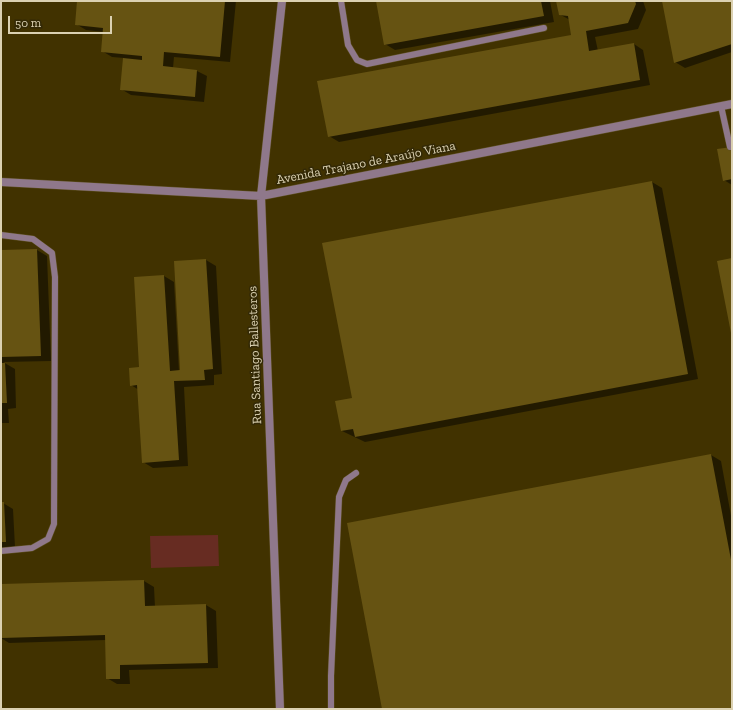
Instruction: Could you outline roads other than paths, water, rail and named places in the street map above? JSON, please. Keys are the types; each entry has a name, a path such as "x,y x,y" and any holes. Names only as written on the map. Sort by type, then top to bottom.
{"street":[{"name":"Rua Santiago Ballesteros","path":"280,709 261,196 282,1"},
{"name":"Avenida Trajano de Araújo Viana","path":"1,182 261,196 732,104"}],"lane":[{"path":"341,1 348,45 357,60 367,64 544,28"},
{"path":"721,106 730,147"},
{"path":"1,235 33,240 52,253 55,277 54,524 48,539 32,548 1,551"},
{"path":"331,709 331,676 340,497 346,480 356,473"}]}
